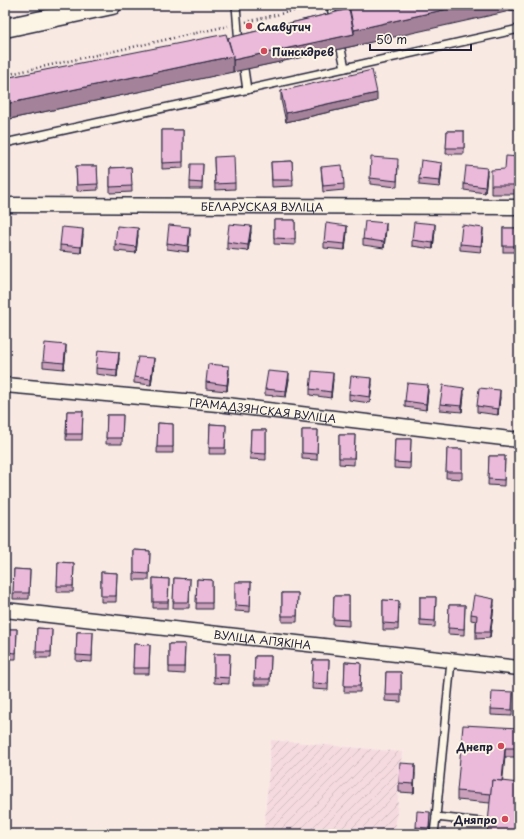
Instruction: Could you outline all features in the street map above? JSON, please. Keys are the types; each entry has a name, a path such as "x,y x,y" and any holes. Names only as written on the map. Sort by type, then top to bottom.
{"street":[{"path":"5,28 112,5"},
{"name":"БЕЛАРУСКАЯ ВУЛІЦА","path":"5,205 519,208"},
{"name":"ГРАМАДЗЯНСКАЯ ВУЛІЦА","path":"5,385 218,404 519,440"},
{"name":"ВУЛІЦА АПЯКІНА","path":"5,610 519,668"}],"lane":[{"path":"236,5 240,47"},
{"path":"330,5 336,24"},
{"path":"5,143 519,29"},
{"path":"341,49 345,68"},
{"path":"244,69 247,90"},
{"path":"434,834 451,661"},
{"path":"436,817 482,822"}],"path":[{"path":"5,76 318,5"}],"shaded area":[{"path":"271,740 402,752 395,834 264,834"}],"building":[{"path":"349,5 465,5 354,30"},
{"path":"349,9 354,34 233,60 228,38"},
{"path":"226,34 233,56 5,104 5,78"},
{"path":"372,70 377,93 286,113 281,91"},
{"path":"162,130 183,130 183,162 162,163"},
{"path":"447,131 464,131 464,148 446,148"},
{"path":"234,156 235,183 215,184 214,157"},
{"path":"506,156 519,157 519,185 491,185 491,170 505,169"},
{"path":"371,157 398,159 397,181 370,178"},
{"path":"421,160 442,163 440,181 419,179"},
{"path":"292,161 293,180 272,180 271,162"},
{"path":"191,164 203,164 202,183 190,182"},
{"path":"342,165 344,184 323,186 321,167"},
{"path":"76,166 97,166 98,184 77,185"},
{"path":"466,166 487,168 485,187 464,184"},
{"path":"131,167 132,186 110,187 110,168"},
{"path":"274,220 295,220 295,239 274,238"},
{"path":"365,221 386,223 384,242 363,239"},
{"path":"414,222 435,224 433,243 412,240"},
{"path":"326,223 347,226 345,244 324,242"},
{"path":"229,224 251,226 248,245 227,242"},
{"path":"169,225 190,227 188,246 167,243"},
{"path":"462,225 483,228 481,246 460,244"},
{"path":"117,226 138,228 136,247 115,244"},
{"path":"62,227 83,229 81,247 60,245"},
{"path":"503,228 519,228 519,246 503,246"},
{"path":"518,265 519,281 517,281"},
{"path":"45,343 66,345 64,363 43,361"},
{"path":"98,350 119,352 117,370 96,368"},
{"path":"138,357 154,358 151,379 134,377"},
{"path":"208,364 229,366 227,385 206,382"},
{"path":"268,371 289,373 286,391 265,389"},
{"path":"312,371 333,373 331,392 310,389"},
{"path":"351,376 372,378 370,397 349,394"},
{"path":"407,383 428,385 426,404 405,401"},
{"path":"443,385 464,388 462,406 440,404"},
{"path":"479,388 500,390 498,409 477,406"},
{"path":"67,411 83,411 82,434 66,434"},
{"path":"107,415 123,415 122,438 106,438"},
{"path":"158,423 173,424 173,447 157,447"},
{"path":"210,424 226,425 225,448 209,448"},
{"path":"251,430 266,430 266,454 250,453"},
{"path":"302,430 318,430 317,454 302,453"},
{"path":"339,435 355,435 354,458 339,458"},
{"path":"395,439 411,439 410,463 394,462"},
{"path":"447,449 462,449 462,472 446,472"},
{"path":"489,456 505,456 504,480 488,479"},
{"path":"134,550 150,551 149,574 134,573"},
{"path":"58,562 74,563 73,586 57,586"},
{"path":"14,569 30,570 29,593 13,593"},
{"path":"101,572 117,573 116,596 101,596"},
{"path":"153,578 169,579 168,602 153,602"},
{"path":"174,578 190,579 189,602 173,602"},
{"path":"197,579 212,580 212,603 196,603"},
{"path":"235,582 251,582 250,606 235,605"},
{"path":"282,593 298,593 297,616 282,616"},
{"path":"474,595 494,599 490,632 476,632 477,615 471,614"},
{"path":"334,596 349,596 349,620 333,619"},
{"path":"420,597 436,597 435,621 420,620"},
{"path":"383,600 399,601 398,624 383,623"},
{"path":"449,605 465,605 464,629 448,628"},
{"path":"37,628 52,629 51,652 36,652"},
{"path":"5,629 17,629 16,653 5,652"},
{"path":"77,632 93,632 92,656 76,655"},
{"path":"134,644 150,645 149,668 133,668"},
{"path":"169,644 185,644 184,667 169,667"},
{"path":"214,654 230,654 229,678 214,677"},
{"path":"255,656 271,656 270,679 254,679"},
{"path":"313,660 329,660 328,684 312,683"},
{"path":"345,662 361,663 360,686 344,686"},
{"path":"386,672 401,672 401,695 385,695"},
{"path":"492,691 513,692 512,710 491,709"},
{"path":"463,725 519,728 519,748 505,748 502,781 492,780 491,794 457,791"},
{"path":"400,763 415,764 414,784 399,783"},
{"name":"Дняпро","path":"492,780 519,783 519,834 487,834"},
{"path":"417,811 430,812 429,828 416,827"}],"place":[{"name":"Славутич","path":"249,26"},
{"name":"Пинскдрев","path":"264,51"},
{"name":"Днепр","path":"501,746"},
{"name":"Дняпро","path":"505,819"}]}
